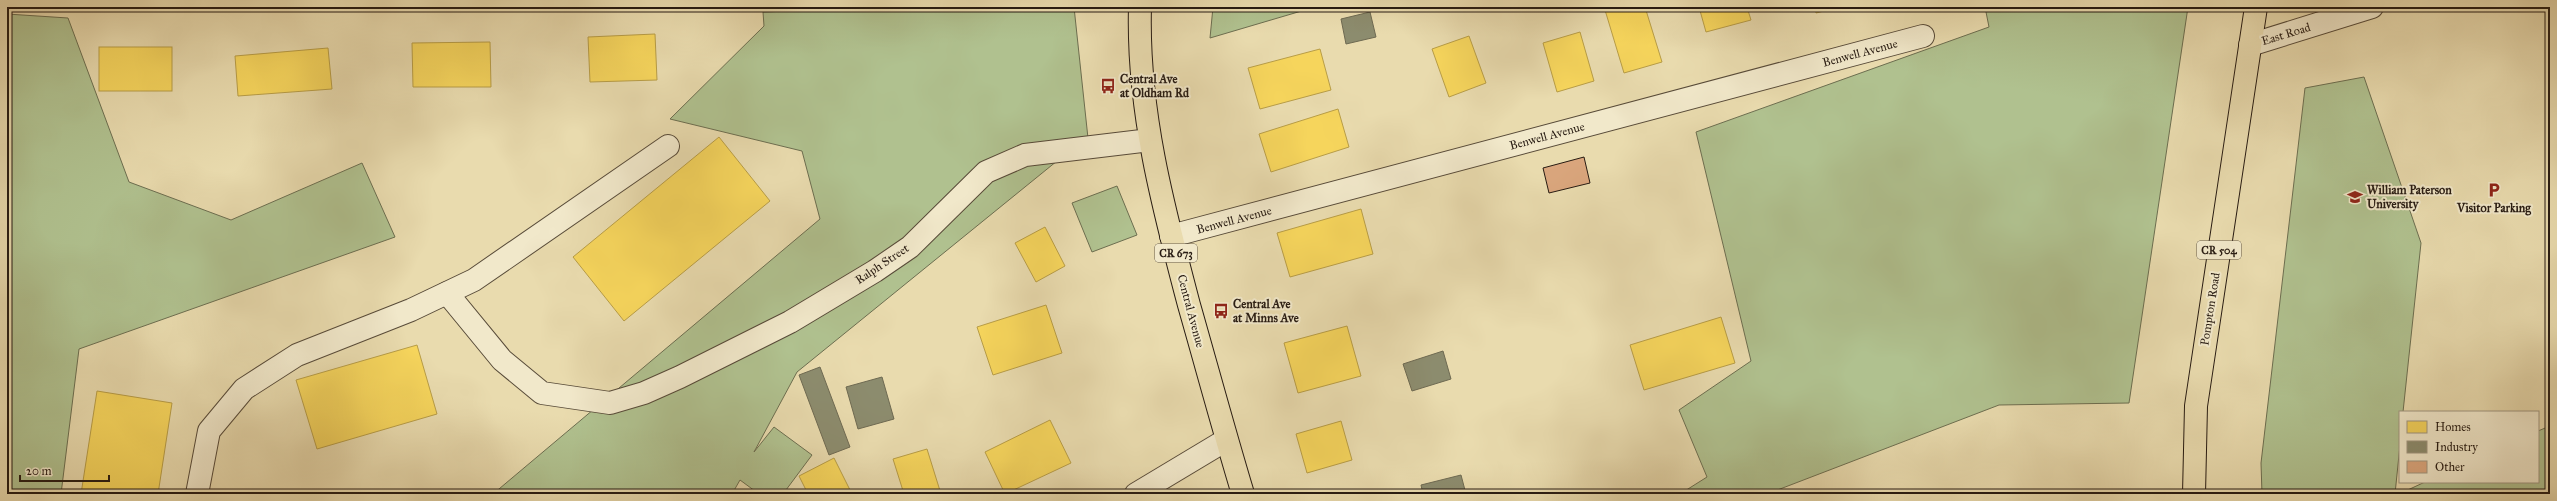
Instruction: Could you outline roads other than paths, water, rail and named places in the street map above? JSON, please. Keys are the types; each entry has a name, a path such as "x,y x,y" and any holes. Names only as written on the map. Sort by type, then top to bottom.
{"main road":[{"name":"Central Avenue","path":"1140,7 1141,75 1150,140 1171,236 1226,440 1243,494"},
{"name":"Pompton Road","path":"2194,494 2196,406 2256,7"}],"street":[{"name":"East Road","path":"2250,45 2368,7"},
{"name":"Benwell Avenue","path":"1171,236 1923,36"},
{"name":"Ralph Street","path":"448,293 502,360 542,393 610,403 644,393 687,374 790,322 875,271 910,247 986,172 1025,155 1150,140"},
{"path":"197,494 209,432 244,389 297,354 411,310 474,280 668,146"},
{"path":"1136,494 1226,440"}],"place":[{"name":"Central Ave at Oldham Rd","path":"1108,86"},
{"name":"Visitor Parking","path":"2494,190"},
{"name":"William Paterson University","path":"2355,197"},
{"name":"Central Ave at Minns Ave","path":"1221,311"}]}
